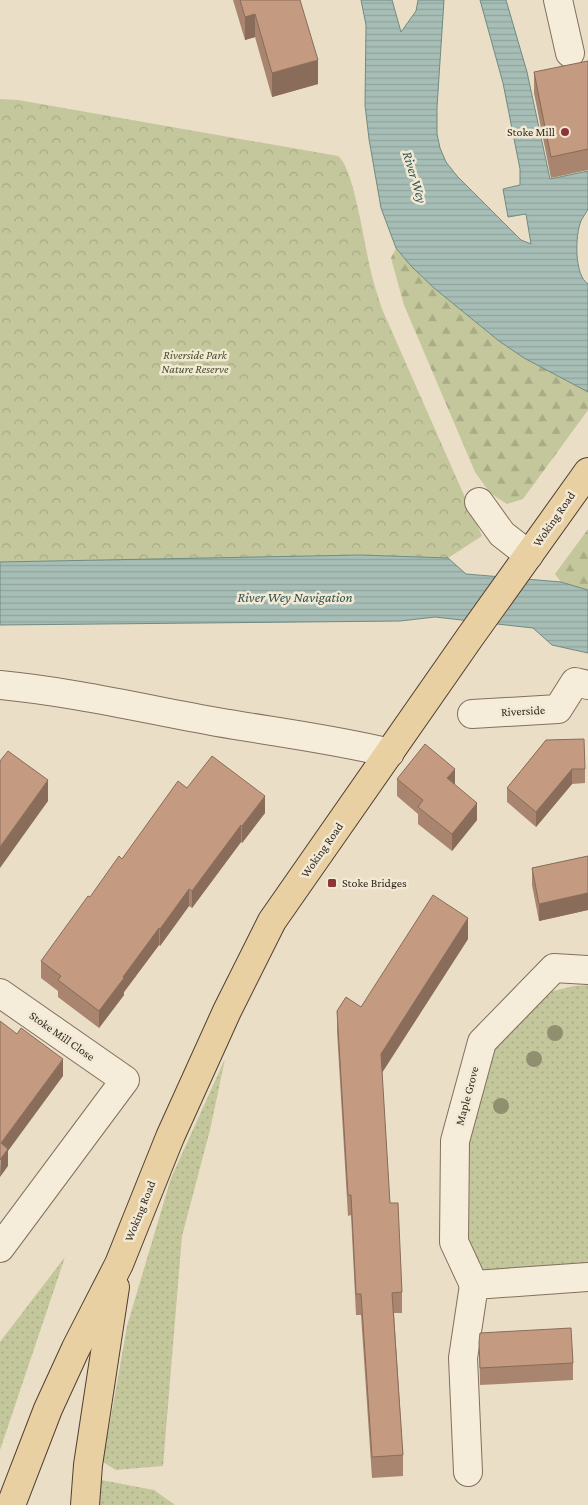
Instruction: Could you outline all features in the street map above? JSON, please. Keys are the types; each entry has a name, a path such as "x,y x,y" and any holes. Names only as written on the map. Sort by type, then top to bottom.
{"main road":[{"name":"Woking Road","path":"11,1505 48,1409 76,1348 119,1264 170,1137 227,1011 272,921 470,637 588,472"},
{"name":"Woking Road","path":"85,1505 88,1465 119,1264"}],"street":[{"path":"558,0 570,53"},
{"path":"479,502 524,562"},
{"name":"Riverside","path":"472,714 558,709 575,682 588,685"},
{"path":"0,685 44,690 219,722 350,743 390,753"},
{"name":"Maple Grove","path":"474,1285 454,1242 455,1141 482,1042 554,968 588,970"},
{"name":"Stoke Mill Close","path":"0,993 124,1080 0,1248"},
{"path":"468,1472 463,1358 474,1285 588,1277"}],"green space":[{"name":"Riverside Park Nature Reserve","path":"0,99 18,100 338,156 344,163 354,191 371,272 382,309 482,536 448,558 360,555 0,562"},
{"path":"396,248 411,266 434,288 499,341 524,358 588,392 588,410 523,499 507,504 490,493 475,472 404,305 391,258"},
{"path":"588,529 588,590 561,582 555,574"},
{"path":"588,985 588,1269 499,1276 478,1267 461,1225 460,1157 486,1048 549,992"},
{"path":"225,1059 210,1130 182,1236 163,1466 116,1470 103,1462 127,1326 171,1178"},
{"path":"65,1257 0,1450 0,1342"},
{"path":"101,1480 154,1490 175,1505 100,1505"}],"water":[{"name":"River Wey","path":"361,0 392,0 401,32 416,11 418,0 444,0 437,107 437,134 440,148 446,162 457,176 521,240 531,244 526,214 508,217 503,189 520,185 520,169 503,83 480,0 506,0 527,72 550,179 588,171 588,209 579,227 577,254 580,272 588,284 588,392 524,358 499,341 434,288 411,266 396,248 381,208 369,139 365,105 366,25"},
{"name":"River Wey Navigation","path":"360,555 448,558 466,574 561,582 588,590 588,653 552,645 533,628 435,617 400,621 0,625 0,562"}],"building":[{"path":"240,0 300,0 318,60 272,73 255,14 245,17"},
{"name":"Stoke Mill","path":"588,61 588,149 551,157 534,72"},
{"path":"584,739 585,769 572,769 536,812 507,788 546,740"},
{"path":"425,744 455,769 447,778 477,803 452,834 418,807 423,800 397,779"},
{"path":"8,751 48,780 0,847 0,761"},
{"path":"212,756 265,796 192,891 189,889 99,1011 58,980 61,976 41,961 119,856 122,859 178,781 187,788"},
{"path":"588,856 588,893 539,904 532,868"},
{"path":"433,895 468,918 381,1054 390,1203 398,1203 402,1292 392,1293 403,1455 372,1457 361,1294 356,1294 351,1195 348,1195 337,1011 346,997 361,1007"},
{"path":"0,1021 17,1034 21,1028 63,1059 1,1143 8,1149 0,1160"},
{"path":"571,1328 573,1363 480,1368 480,1333"}],"place":[{"name":"Stoke Mill","path":"565,132"},
{"name":"Stoke Bridges","path":"332,883"}]}
